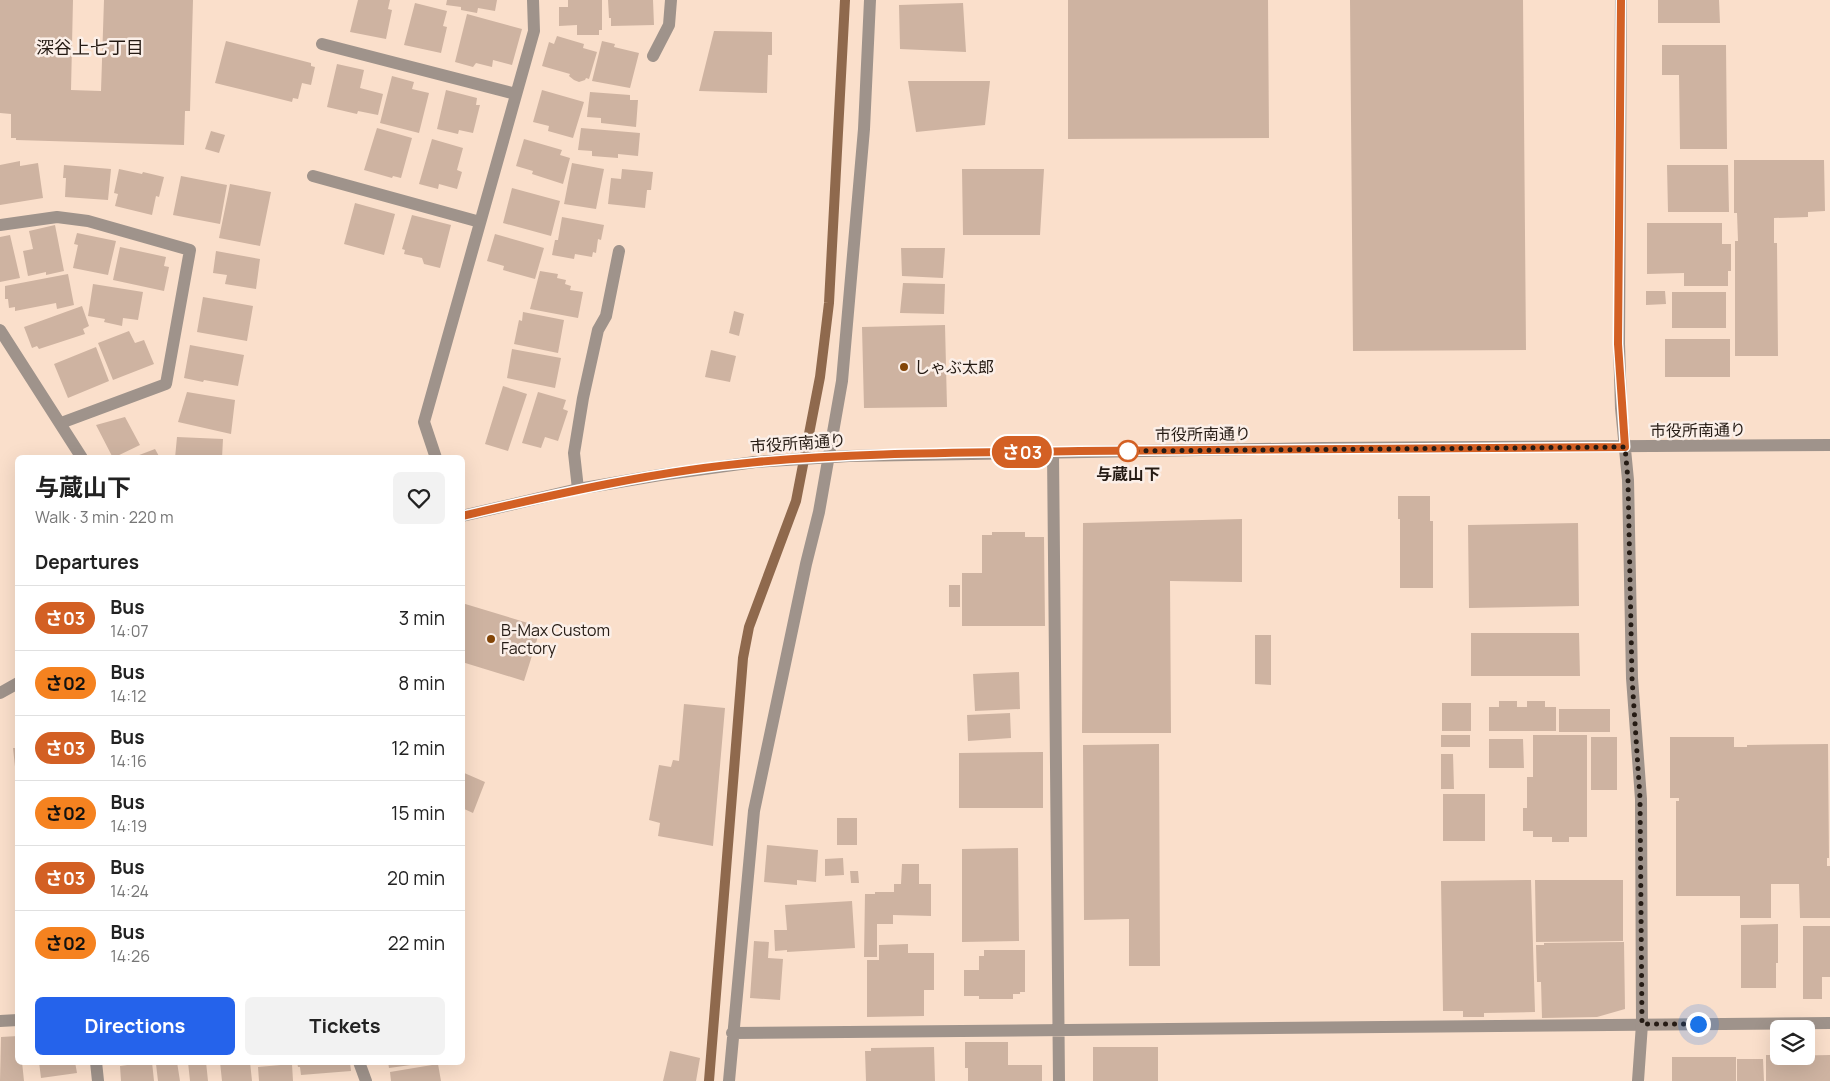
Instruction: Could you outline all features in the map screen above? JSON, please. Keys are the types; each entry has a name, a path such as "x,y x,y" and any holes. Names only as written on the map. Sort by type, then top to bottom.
{"street":[{"path":"435,455 424,422 534,31 533,0"},
{"path":"653,56 669,25 671,0"},
{"path":"729,1081 754,810 806,564 819,512 842,381 864,129 870,0"},
{"path":"1621,0 1618,344 1628,480 1632,678 1640,798 1642,1024 1638,1081"},
{"path":"322,44 516,94"},
{"path":"313,176 480,222"},
{"path":"0,225 57,217 88,221 190,250 166,384 61,422"},
{"path":"578,489 574,453 583,398 598,330 606,316 619,251"},
{"path":"0,330 61,422 80,455"},
{"name":"市役所南通り","path":"465,515 578,489 660,475 755,462 849,456 1053,452 1830,445"},
{"path":"1053,452 1059,1081"},
{"path":"0,693 15,685"},
{"path":"0,1021 15,1020"},
{"path":"732,1034 1830,1023"},
{"path":"96,1065 98,1081"},
{"path":"360,1065 366,1081"}],"building":[{"path":"0,0 73,0 71,90 101,91 104,0 193,0 190,111 185,111 184,145 16,140 16,138 11,138 11,114 0,113"},
{"path":"358,0 390,0 388,9 392,10 386,39 350,32"},
{"path":"447,0 497,0 495,11 478,8 477,13 461,10 461,7 446,5"},
{"path":"568,0 602,0 602,30 599,30 599,35 577,35 577,25 559,26 559,7 568,7"},
{"path":"608,0 653,0 654,25 611,26"},
{"path":"1068,0 1268,0 1269,138 1068,139"},
{"path":"1350,0 1523,0 1526,350 1353,351"},
{"path":"1658,0 1719,0 1720,23 1658,23"},
{"path":"415,3 447,11 443,26 447,27 441,53 404,45"},
{"path":"963,3 966,52 900,49 899,5"},
{"path":"467,14 522,29 512,65 493,60 492,67 476,63 473,67 455,62"},
{"path":"714,31 772,32 772,55 768,55 767,93 699,91"},
{"path":"557,36 584,44 583,48 597,52 589,79 586,78 579,82 569,76 570,74 542,66 549,42 554,44"},
{"path":"226,41 311,63 311,66 315,67 311,85 302,83 298,99 293,98 292,102 215,83"},
{"path":"602,41 615,44 614,47 639,53 630,88 592,81"},
{"path":"1662,45 1726,45 1727,149 1680,149 1679,75 1662,75"},
{"path":"337,64 364,70 360,88 383,94 378,115 358,111 357,114 327,107"},
{"path":"392,76 414,82 412,89 429,93 419,133 380,123"},
{"path":"908,81 990,81 985,125 916,132"},
{"path":"446,90 477,98 476,105 480,105 473,133 459,130 458,134 437,129"},
{"path":"542,90 584,102 573,138 548,131 549,126 533,122"},
{"path":"590,92 630,95 630,100 638,100 636,127 601,123 601,118 587,117"},
{"path":"377,128 412,138 401,178 393,176 392,178 364,170"},
{"path":"581,128 640,133 638,156 618,154 618,158 592,156 592,151 578,150"},
{"path":"211,131 225,135 219,153 205,149"},
{"path":"432,139 463,148 457,170 462,172 457,189 439,184 438,189 419,184"},
{"path":"524,139 562,150 560,155 570,158 563,184 532,174 533,171 516,166"},
{"path":"1734,160 1824,160 1825,211 1808,212 1808,217 1774,218 1774,243 1777,243 1778,356 1735,356 1735,241 1738,241 1737,213 1734,213"},
{"path":"20,161 20,166 38,163 43,198 0,205 0,165"},
{"path":"572,163 604,169 596,209 564,204"},
{"path":"64,165 111,169 108,200 65,197 66,178 63,178"},
{"path":"1667,165 1728,165 1729,212 1668,212"},
{"path":"119,169 164,177 159,197 156,196 152,215 115,206 118,194 114,193"},
{"path":"622,169 653,172 651,190 647,190 645,208 608,204 611,178 621,179"},
{"path":"962,169 1044,169 1040,235 963,235"},
{"path":"181,176 227,185 220,224 173,215"},
{"path":"230,184 271,192 260,246 219,238"},
{"path":"512,188 560,201 551,236 503,223"},
{"path":"355,203 395,214 384,255 344,244"},
{"path":"412,215 451,225 440,268 424,264 422,258 404,254 405,250 402,249"},
{"path":"562,217 604,225 601,240 598,239 596,253 593,252 592,257 575,254 574,259 552,255 555,240 558,240"},
{"path":"1647,223 1722,223 1722,244 1731,244 1731,271 1728,271 1728,286 1684,286 1684,273 1647,274"},
{"path":"55,225 64,271 28,276 23,251 33,249 29,231"},
{"path":"77,233 116,241 108,275 73,268 78,245 74,244"},
{"path":"495,234 544,248 535,279 503,270 504,266 487,261"},
{"path":"10,235 20,278 0,282 0,237"},
{"path":"120,247 166,257 164,266 169,267 164,291 113,280"},
{"path":"901,248 945,248 943,278 902,276"},
{"path":"216,251 260,259 256,289 225,284 227,275 213,273"},
{"path":"540,271 558,274 557,278 566,280 565,284 571,286 570,290 583,292 578,318 530,309"},
{"path":"68,274 74,305 57,309 56,303 15,311 15,307 9,308 8,299 5,299 5,286"},
{"path":"903,283 945,284 944,314 900,313"},
{"path":"93,284 143,292 138,320 123,318 122,326 104,322 105,319 88,316"},
{"path":"1646,291 1665,291 1666,304 1646,305"},
{"path":"1672,292 1726,292 1726,328 1672,328"},
{"path":"203,297 253,306 247,341 197,332"},
{"path":"82,306 89,326 83,329 85,334 39,349 37,346 32,348 24,327"},
{"path":"734,311 744,314 739,336 729,333"},
{"path":"523,312 564,320 558,353 514,344 519,320 522,321"},
{"name":"しゃぶ太郎","path":"945,325 947,407 864,408 862,327"},
{"path":"129,331 135,343 144,340 154,364 113,380 98,343"},
{"path":"1665,339 1730,339 1730,377 1665,377"},
{"path":"190,345 244,355 238,386 184,378"},
{"path":"96,347 109,381 68,398 54,364"},
{"path":"512,349 561,358 555,388 507,378"},
{"path":"711,350 736,356 730,382 705,377"},
{"path":"503,386 527,394 508,451 485,444"},
{"path":"187,392 235,400 231,434 178,422"},
{"path":"538,392 566,400 563,409 568,411 558,441 545,437 541,448 522,443"},
{"path":"125,417 140,445 119,455 111,455 96,425"},
{"path":"177,437 223,439 222,455 175,455"},
{"path":"155,449 158,455 139,455"},
{"path":"1398,496 1430,496 1430,521 1433,521 1433,588 1400,588"},
{"path":"1242,519 1242,582 1170,581 1171,733 1082,733 1083,523"},
{"path":"1578,523 1579,606 1469,608 1468,525"},
{"path":"992,532 1025,532 1025,537 1044,537 1045,626 962,626 962,573 982,573 982,535 992,535"},
{"path":"949,585 960,585 960,607 949,607"},
{"path":"465,604 541,627 524,681 465,663"},
{"path":"1471,633 1579,633 1580,676 1471,676"},
{"path":"1255,635 1271,635 1271,685 1255,684"},
{"path":"1019,672 1020,709 975,711 973,674"},
{"path":"1499,701 1517,701 1517,707 1527,707 1527,701 1545,701 1545,707 1556,707 1556,731 1489,731 1489,707 1499,707"},
{"path":"1442,703 1471,703 1471,731 1442,731"},
{"path":"684,704 725,708 713,846 658,836 660,823 649,820 659,765 671,767 673,760 679,761"},
{"path":"1559,709 1610,709 1610,732 1559,732"},
{"path":"1010,713 1011,738 968,741 967,715"},
{"path":"1441,735 1470,735 1470,747 1441,747"},
{"path":"1533,735 1587,735 1587,837 1569,837 1569,842 1552,842 1552,837 1533,837 1533,831 1523,831 1523,808 1527,808 1527,777 1533,777"},
{"path":"1591,737 1617,737 1617,790 1591,790"},
{"path":"1670,737 1734,737 1734,747 1747,747 1747,745 1828,744 1829,858 1827,858 1827,866 1830,866 1830,918 1800,918 1799,884 1771,884 1771,918 1740,918 1740,896 1676,896 1676,801 1679,801 1679,798 1670,798"},
{"path":"1489,739 1523,739 1524,768 1489,768"},
{"path":"1159,744 1160,966 1129,966 1129,919 1084,920 1083,745"},
{"path":"13,748 15,748 15,767"},
{"path":"1043,752 1043,808 959,808 959,753"},
{"path":"1441,754 1453,754 1454,789 1441,789"},
{"path":"465,773 485,782 473,813 465,809"},
{"path":"1443,794 1485,794 1485,841 1443,841"},
{"path":"837,818 857,818 857,845 837,845"},
{"path":"767,845 818,850 816,882 797,880 797,885 764,882"},
{"path":"1018,848 1019,941 962,942 962,849"},
{"path":"843,858 844,875 825,876 825,859"},
{"path":"902,864 919,864 919,884 931,884 931,916 893,915 893,924 877,924 877,957 864,957 865,894 894,892 894,884 901,884"},
{"path":"850,871 858,871 859,883 851,883"},
{"path":"1531,880 1535,1012 1484,1013 1484,1017 1463,1017 1463,1011 1443,1011 1441,881"},
{"path":"1535,880 1623,880 1623,941 1536,942"},
{"path":"852,901 855,948 775,951 774,930 787,930 785,905"},
{"path":"1778,924 1776,988 1741,988 1741,925"},
{"path":"1803,926 1830,926 1830,977 1822,977 1822,999 1803,999"},
{"path":"754,941 769,942 768,958 783,959 780,1000 750,998"},
{"path":"1624,942 1625,1009 1597,1017 1542,1018 1541,982 1537,982 1536,945 1544,945 1544,943"},
{"path":"908,944 908,953 934,953 934,990 924,990 924,1016 867,1017 867,960 879,960 879,945"},
{"path":"984,950 1025,950 1025,992 1013,994 1013,999 979,999 979,996 964,996 964,970 979,970 979,956 984,956"},
{"path":"15,1036 15,1065 22,1065 24,1081 0,1081 1,1037"},
{"path":"965,1042 1008,1042 1008,1065 1042,1065 1042,1081 968,1081 968,1068 965,1068"},
{"path":"934,1047 935,1081 866,1081 865,1051 871,1051 871,1048"},
{"path":"1093,1047 1158,1047 1158,1081 1093,1081"},
{"path":"670,1051 700,1058 696,1081 663,1081"},
{"path":"1766,1055 1770,1055 1770,1065 1815,1065 1815,1055 1830,1055 1830,1081 1766,1081"},
{"path":"1672,1057 1736,1057 1736,1081 1672,1081"},
{"path":"1737,1059 1763,1059 1764,1081 1737,1081"},
{"path":"39,1065 76,1065 77,1073 41,1078"},
{"path":"152,1065 154,1081 121,1081 120,1066"},
{"path":"156,1065 177,1065 180,1081 158,1081"},
{"path":"188,1065 206,1065 208,1081 190,1081"},
{"path":"220,1065 250,1065 252,1081 222,1081"},
{"path":"292,1065 293,1081 259,1081 258,1067"},
{"path":"298,1065 350,1065 351,1071 301,1075 300,1067"},
{"path":"388,1065 411,1065 389,1068"},
{"path":"438,1065 441,1081 391,1081 390,1072"}],"waterway":[{"path":"709,1081 743,658 749,627 796,501 820,377 829,303 845,0"}],"bus line":[{"name":"さ03","path":"465,515 578,489 660,475 755,462 849,456 1323,448 1625,447 1618,344 1621,0"}],"place":[{"name":"しゃぶ太郎","path":"904,367"},
{"name":"与蔵山下","path":"1128,451"},
{"name":"B-Max Custom Factory","path":"491,639"}],"district":[{"name":"深谷上七丁目","path":"90,48"}],"route":[{"path":"1128,451 1625,447 1628,480 1632,678 1640,798 1642,1024 1698,1024"}]}
